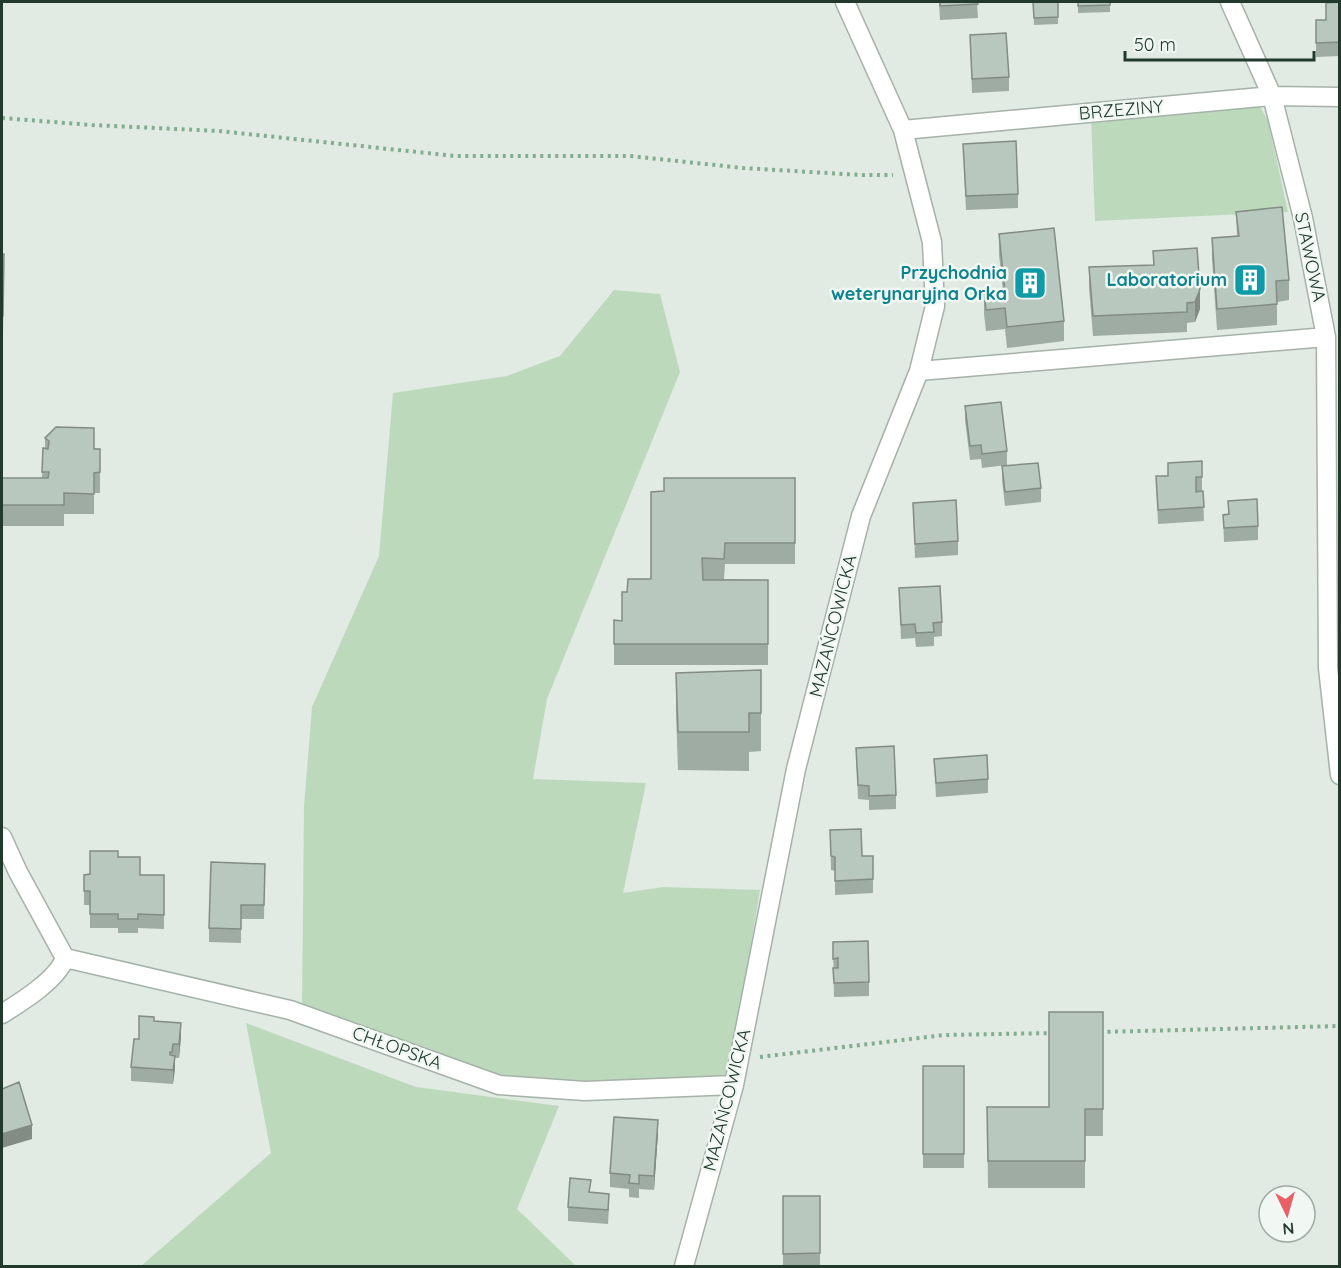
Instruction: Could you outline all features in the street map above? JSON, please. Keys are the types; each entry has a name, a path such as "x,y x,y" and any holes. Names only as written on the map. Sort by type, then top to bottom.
{"street":[{"name":"MAZAŃCOWICKA","path":"684,1266 734,1085 796,769 861,516 919,371 935,306 932,242 903,130 845,2"},
{"name":"STAWOWA","path":"1230,2 1272,96 1303,218 1326,337 1333,357 1328,668 1340,775"},
{"name":"BRZEZINY","path":"903,130 1272,96 1340,98"},
{"path":"919,371 1326,337"},
{"path":"2,837 18,872 65,958 62,968 22,1001 2,1014"},
{"name":"CHŁOPSKA","path":"65,958 290,1010 499,1085 585,1091 734,1085"}],"path":[{"path":"2,118 219,131 455,156 630,156 743,168 861,175 914,175"},
{"path":"1100,1032 1340,1026"},
{"path":"739,1059 944,1035 1064,1032"}],"green space":[{"path":"1258,103 1268,121 1288,212 1095,221 1091,117"},
{"path":"614,290 660,294 680,372 547,699 533,779 646,783 623,893 663,887 760,890 729,1078 585,1084 501,1077 302,1006 304,807 312,707 379,556 393,393 507,376 560,356"},
{"path":"246,1023 416,1087 559,1106 517,1209 576,1266 141,1266 271,1153"}],"building":[{"path":"940,2 977,2 978,4 940,6"},
{"path":"1033,2 1058,2 1058,17 1034,18"},
{"path":"1078,2 1110,2 1110,5 1078,6"},
{"path":"1340,2 1340,42 1316,43 1316,20 1326,20 1326,3"},
{"path":"1006,33 1009,77 972,79 970,35"},
{"path":"1016,141 1018,194 966,196 963,144"},
{"name":"Laboratorium","path":"1282,207 1289,280 1276,281 1277,304 1217,309 1212,238 1239,236 1236,212"},
{"name":"Przychodnia weterynaryjna Orka","path":"1054,228 1064,321 1007,327 1005,308 986,310 984,293 1005,291 999,234"},
{"path":"1197,248 1200,289 1195,302 1187,303 1187,312 1093,316 1089,267 1154,265 1153,251"},
{"path":"2,254 4,254 3,316 2,316"},
{"path":"1001,402 1007,451 982,454 981,445 970,446 965,406"},
{"path":"56,427 94,428 94,449 100,449 100,472 94,473 94,494 64,493 64,505 2,505 2,478 48,478 49,472 42,472 43,448 48,449 49,441 45,438"},
{"path":"1202,461 1202,477 1196,477 1196,492 1203,491 1204,507 1158,510 1156,476 1168,476 1168,463"},
{"path":"1038,463 1041,488 1005,492 1002,466"},
{"path":"664,478 795,478 795,543 725,543 724,559 702,558 703,580 768,580 768,644 614,644 614,620 622,621 622,592 627,592 628,579 651,579 651,492 664,491"},
{"path":"1257,499 1258,526 1224,528 1223,515 1229,514 1228,501"},
{"path":"956,500 958,541 915,544 913,503"},
{"path":"940,586 942,622 933,623 934,632 916,633 915,624 901,625 899,588"},
{"path":"761,670 761,713 749,713 749,732 678,732 676,673"},
{"path":"894,746 896,795 869,796 869,786 858,785 856,748"},
{"path":"987,755 988,779 936,783 934,759"},
{"path":"861,829 862,856 873,856 873,879 835,881 835,857 831,856 830,830"},
{"path":"90,851 118,851 118,857 140,857 140,875 164,875 164,915 138,914 138,919 118,919 118,914 90,914 90,891 84,891 84,875 90,874"},
{"path":"211,862 265,864 264,905 241,905 241,929 209,928"},
{"path":"868,941 869,982 834,983 833,968 838,968 838,958 833,959 833,942"},
{"path":"1049,1012 1103,1012 1103,1109 1085,1109 1085,1161 988,1161 987,1107 1049,1107"},
{"path":"139,1016 154,1017 154,1021 181,1023 179,1044 173,1044 172,1052 170,1052 170,1055 175,1056 173,1070 131,1067 134,1039 139,1039"},
{"path":"923,1066 964,1066 964,1154 923,1154"},
{"path":"19,1082 32,1125 2,1134 2,1089"},
{"path":"614,1117 658,1120 654,1176 639,1175 639,1184 629,1183 630,1175 610,1173"},
{"path":"570,1178 591,1180 589,1192 609,1194 608,1210 568,1207"},
{"path":"783,1196 820,1196 820,1253 783,1254"}],"place":[{"name":"Laboratorium","path":"1250,280"},
{"name":"Przychodnia weterynaryjna Orka","path":"1030,283"}]}
